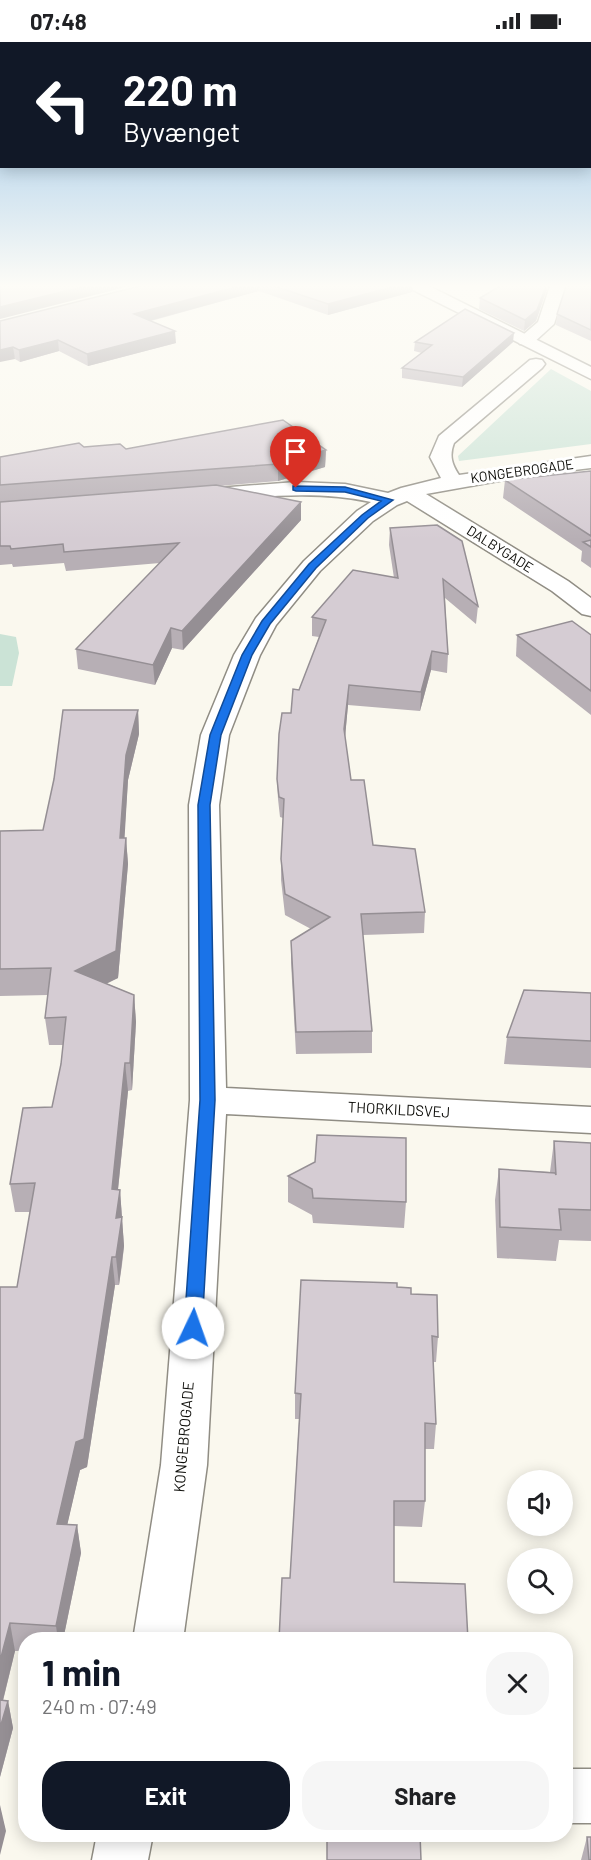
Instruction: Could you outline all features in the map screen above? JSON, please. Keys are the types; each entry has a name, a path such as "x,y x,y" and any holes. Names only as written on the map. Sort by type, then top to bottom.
{"street":[{"name":"KONGEBROGADE","path":"453,481 440,461 440,452 447,440 528,371"},
{"name":"KONGEBROGADE","path":"159,1632 184,1465 208,1100 204,805 215,735 247,655 265,623 312,566 365,516 398,496 453,481 591,462"},
{"path":"189,496 296,488 345,490 398,496"},
{"name":"DALBYGADE","path":"398,496 560,586 591,609"},
{"name":"THORKILDSVEJ","path":"208,1100 591,1120"},
{"path":"573,1796 591,1796"},
{"path":"120,1860 123,1842"}],"green space":[{"path":"549,371 554,371 591,391 591,444 459,461 458,456"},
{"path":"0,634 16,637 19,653 12,686 0,686"}],"building":[{"path":"421,371 470,371 463,377"},
{"path":"283,420 326,450 278,464 0,485 0,457 79,443 84,447 120,444 126,449"},
{"path":"591,471 591,536 505,480"},
{"path":"216,485 301,502 182,631 171,628 153,665 76,649 179,543 64,552 63,544 11,549 10,546 0,546 0,502"},
{"path":"437,525 462,541 478,606 443,579 448,654 432,651 421,692 349,685 344,729 351,780 364,780 373,845 415,849 425,912 361,914 372,1031 296,1032 291,941 330,917 285,894 281,859 284,799 279,797 277,779 282,713 291,713 293,689 299,690 326,620 312,617 353,570 398,578 390,528"},
{"path":"591,540 591,547 583,542"},
{"path":"572,621 591,635 591,691 517,635"},
{"path":"63,710 138,710 126,755 120,838 126,838 116,951 75,971 134,995 130,1063 125,1063 112,1189 120,1190 116,1218 122,1217 116,1257 112,1257 84,1439 76,1442 57,1524 77,1525 56,1626 10,1623 0,1661 0,1287 17,1287 35,1183 10,1184 23,1108 52,1107 61,1064 66,1017 45,1018 51,968 0,969 0,831 43,830 54,779"},
{"path":"524,990 591,993 591,1041 507,1037"},
{"path":"317,1135 406,1138 406,1202 313,1198 312,1189 288,1176 315,1162"},
{"path":"554,1141 591,1143 591,1210 559,1209 561,1230 500,1227 499,1169 555,1173 556,1175"},
{"path":"301,1280 397,1283 397,1287 411,1288 411,1294 437,1295 438,1337 432,1336 436,1424 425,1423 425,1501 394,1501 394,1582 465,1584 468,1632 279,1632 282,1578 290,1578 301,1394 295,1393"},
{"path":"0,1700 8,1701 0,1728"},
{"path":"587,1837 591,1837 591,1860 589,1860"},
{"path":"327,1842 420,1842 421,1860 327,1860"}],"route":[{"path":"193,1328 208,1100 204,805 215,735 247,655 265,623 312,566 365,516 388,500 345,490 296,488"}]}
